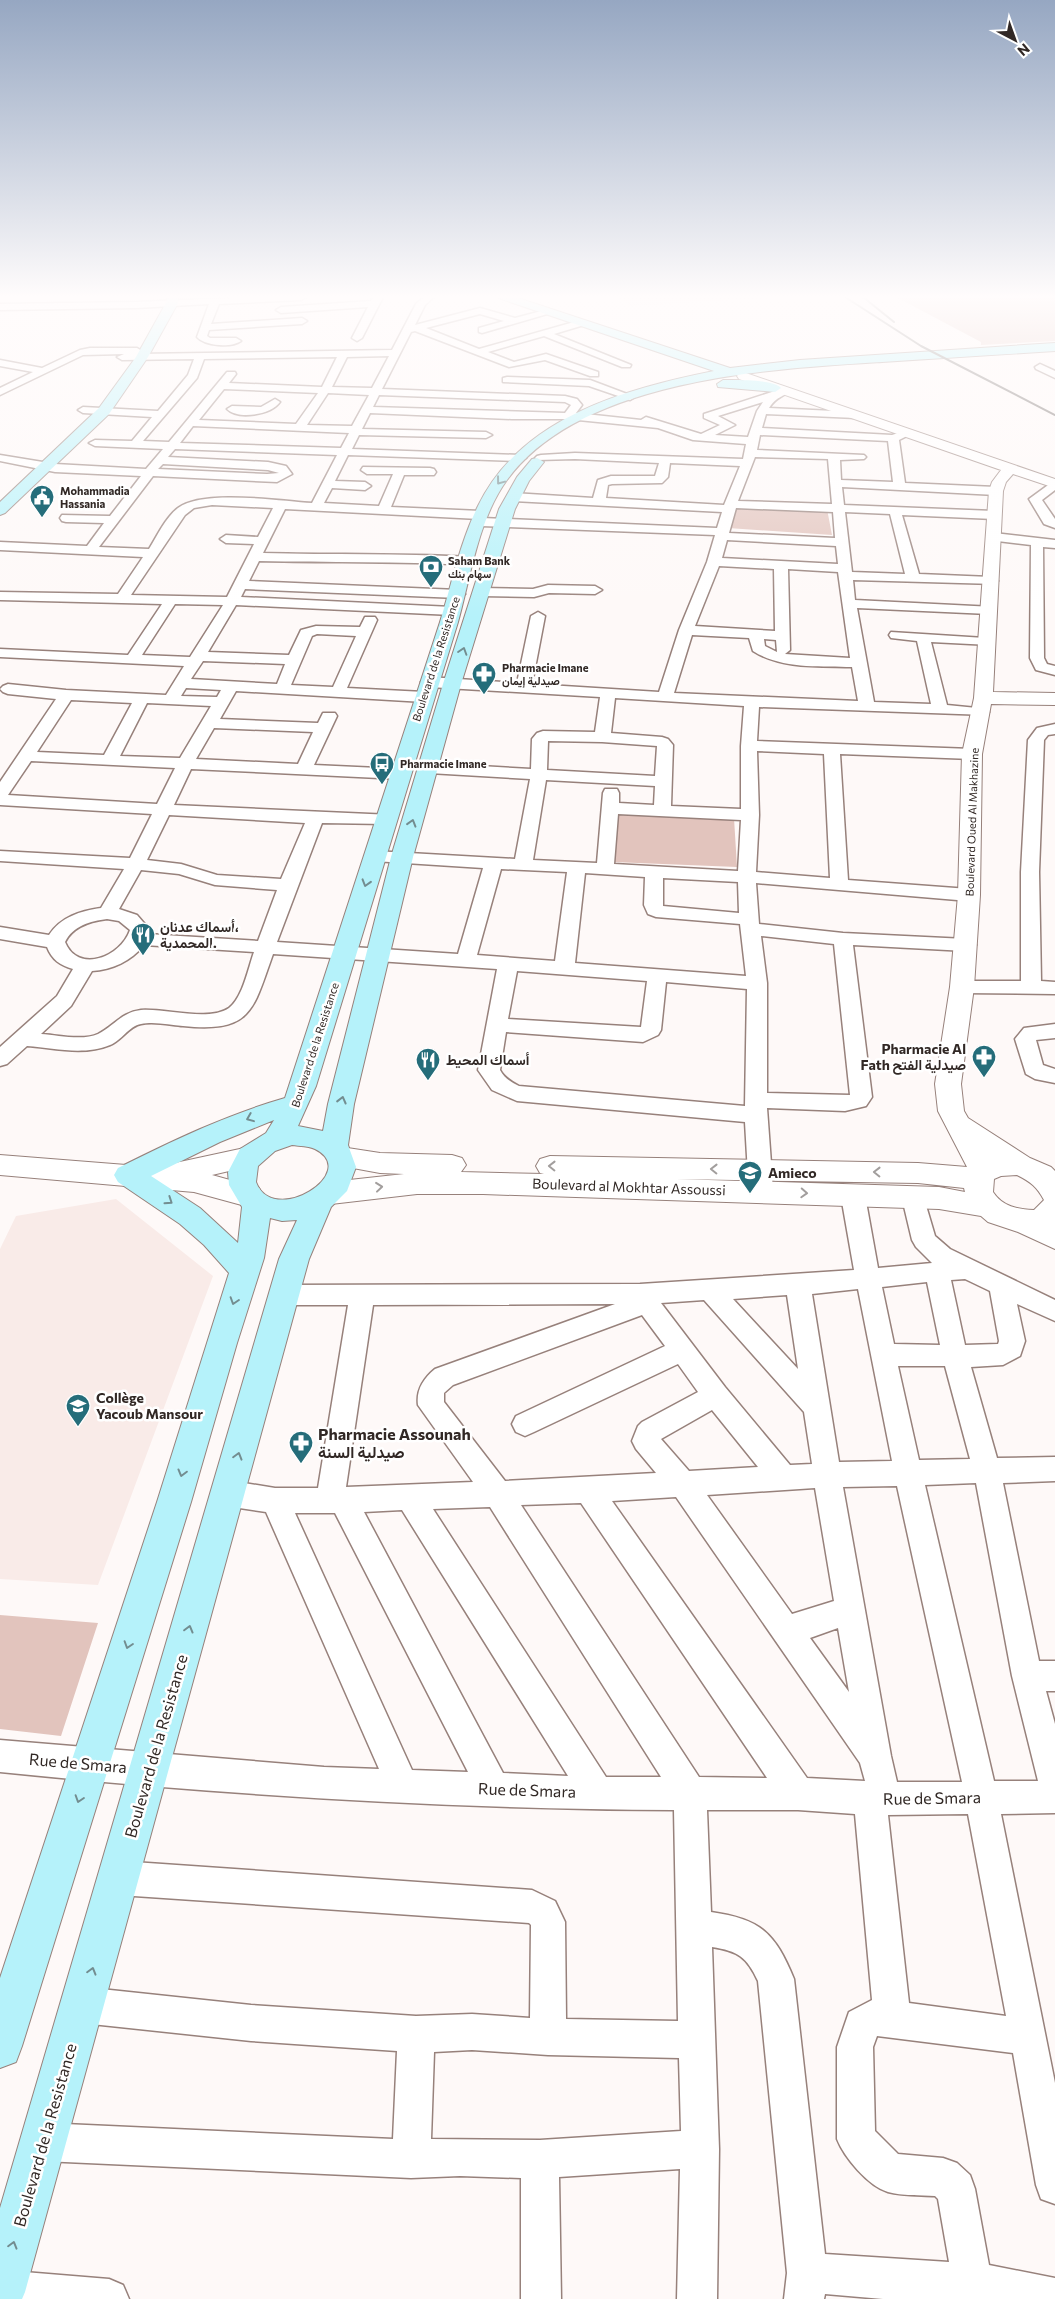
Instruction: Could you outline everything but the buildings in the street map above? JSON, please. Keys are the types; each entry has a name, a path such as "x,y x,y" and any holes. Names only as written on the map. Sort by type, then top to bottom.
{"main road":[{"path":"0,510 104,411 109,404"},
{"name":"Boulevard de la Resistance","path":"276,1139 296,1104 455,603 480,518 495,487 520,458 573,416 621,404"},
{"name":"Boulevard de la Resistance","path":"338,1152 339,1112 402,857 452,684 513,498 522,480 541,458 562,441 624,404"},
{"path":"74,421 87,405"},
{"path":"15,474 39,453"},
{"path":"128,1175 218,1131 263,1113 296,1104"},
{"path":"292,1135 309,1136 323,1140 338,1152 343,1170 325,1198 304,1208 287,1210 271,1208 253,1199 243,1187 244,1167 249,1157 256,1149 276,1139 292,1135"},
{"path":"128,1175 190,1216 214,1237 244,1270"},
{"name":"Boulevard de la Resistance","path":"0,2291 151,1769 226,1493 286,1294 294,1259 325,1198"},
{"path":"0,2046 174,1502 244,1270 255,1230 253,1199"}],"street":[{"path":"135,444 159,415 175,404"},
{"path":"91,549 149,473 207,404"},
{"path":"204,408 265,410 276,404"},
{"path":"300,427 317,404"},
{"path":"317,506 327,484 347,451 368,404"},
{"path":"416,434 434,404"},
{"path":"573,416 576,404"},
{"path":"628,404 658,425"},
{"path":"735,440 734,428 708,417 742,404"},
{"path":"665,696 686,630 714,562 730,506 762,411 767,404"},
{"path":"821,404 1055,484"},
{"path":"87,405 104,411 159,415 193,420 356,431 486,435"},
{"path":"365,410 573,416 658,425 696,437 735,440 751,447 860,457"},
{"path":"762,411 856,415"},
{"path":"696,437 728,425"},
{"path":"541,458 575,456 665,460 751,447 893,438 907,433"},
{"path":"460,456 464,435"},
{"path":"893,438 900,487"},
{"path":"95,443 174,444 520,458"},
{"path":"368,470 398,477 431,480 439,455"},
{"path":"834,456 835,483 845,572 858,663 868,707"},
{"path":"1,459 46,467 149,473 277,478 286,474 282,468 268,466 160,460"},
{"path":"599,501 602,482 612,480 658,480 662,477 665,460"},
{"name":"Boulevard Oued Al Makhazine","path":"986,1206 978,1192 980,1176 948,1099 948,1084 966,945 972,754 982,705 996,491 999,482 1009,469"},
{"path":"384,509 398,477"},
{"path":"835,483 996,491"},
{"path":"327,484 365,486"},
{"path":"1035,498 1055,484"},
{"path":"513,498 839,508 994,515"},
{"path":"1035,498 1055,505"},
{"path":"1035,498 1048,521 1055,524"},
{"path":"122,598 180,512 190,505 212,501 384,509 504,522 842,542"},
{"path":"171,700 232,601 281,504"},
{"path":"895,511 913,578"},
{"path":"66,518 114,520"},
{"path":"994,537 1055,544"},
{"path":"226,539 263,541"},
{"path":"1037,542 1037,658 1041,667 1055,671"},
{"path":"0,546 152,553"},
{"path":"254,557 467,561"},
{"path":"376,590 387,558"},
{"path":"714,562 913,578 991,580"},
{"path":"780,566 783,653 788,658"},
{"path":"239,585 376,590 455,603"},
{"path":"481,592 534,593 548,589 595,590"},
{"path":"0,596 232,601 375,608 455,603"},
{"path":"132,659 170,600"},
{"path":"850,604 988,610"},
{"path":"338,692 375,608"},
{"path":"524,687 538,616"},
{"path":"686,630 782,636"},
{"path":"282,689 304,636 311,631 364,632"},
{"path":"756,635 758,648 762,652 788,658 858,663"},
{"path":"896,635 985,642"},
{"path":"923,637 940,709"},
{"path":"0,653 132,659 294,660"},
{"path":"32,655 10,681 66,695 222,702"},
{"path":"180,683 338,692 426,690 452,684 752,702 940,709 1055,699"},
{"path":"107,913 136,864 185,764 231,686"},
{"path":"602,737 608,693"},
{"path":"0,795 66,695"},
{"path":"108,760 142,699"},
{"path":"752,702 749,746 750,815 746,877 757,983 756,1107 761,1180"},
{"path":"210,722 327,722 303,770"},
{"path":"1031,987 1030,872 1036,753 1039,735 1042,731 1055,729"},
{"path":"523,865 539,776 540,739 544,736 602,737 662,742 665,745 662,810"},
{"path":"749,746 972,754"},
{"path":"832,750 839,884"},
{"path":"1036,753 1055,754"},
{"path":"27,756 400,774"},
{"path":"429,768 664,782"},
{"path":"605,870 612,780"},
{"path":"0,800 316,818 386,819"},
{"path":"610,808 750,815"},
{"path":"22,1039 86,1043 103,1040 136,1018 151,1016 210,1020 231,1017 239,1012 245,1004 288,884 316,818"},
{"path":"0,856 136,864 181,869 215,880 288,884"},
{"path":"374,856 746,877 969,895"},
{"path":"466,961 494,862"},
{"path":"564,969 576,868"},
{"path":"654,872 654,910 663,913 750,924 843,939 966,945"},
{"path":"107,913 132,919 140,930 139,939 130,952 118,959 100,964 85,965 68,962 59,956 56,951 55,942 59,934 68,925 80,918 107,913"},
{"path":"0,933 55,942"},
{"path":"139,939 345,952 757,983"},
{"path":"508,964 489,1070 495,1083 504,1089 517,1093 756,1107 845,1103 858,1101 861,1096 843,939"},
{"path":"0,1059 64,1001 85,965"},
{"path":"497,1025 643,1035 650,1030 657,976"},
{"path":"962,987 1055,988"},
{"path":"1055,1031 1031,1033 1025,1038 1034,1069 1043,1074 1055,1076"},
{"path":"1043,1177 961,1131 948,1156 916,1185 924,1240 941,1256 1055,1311"},
{"name":"Boulevard al Mokhtar Assoussi","path":"338,1152 380,1163 916,1185 939,1198 986,1206"},
{"path":"159,1177 249,1157"},
{"path":"980,1176 993,1166 1006,1164 1043,1177"},
{"path":"0,1165 194,1181 253,1199"},
{"name":"Boulevard al Mokhtar Assoussi","path":"325,1198 417,1183 761,1180 853,1196 980,1176"},
{"path":"853,1196 867,1278 908,1474 982,1798 1055,2185"},
{"path":"986,1206 1007,1219 1025,1222 1041,1220 1052,1213 1055,1206"},
{"path":"1025,1222 1055,1238"},
{"path":"286,1294 643,1298 710,1290 798,1285 966,1268"},
{"path":"937,1272 955,1356 1041,1676 1055,1785"},
{"path":"798,1285 875,1756 891,2006 897,2020"},
{"path":"883,1355 955,1356 1003,1354 1011,1348 1012,1341 1001,1285"},
{"path":"710,1290 817,1408"},
{"path":"362,1295 337,1500 494,1789"},
{"path":"643,1298 716,1394 784,1478"},
{"path":"643,1298 444,1377 433,1386 430,1395 432,1405 498,1494 690,1792 700,2149 698,2299"},
{"path":"525,1424 682,1350"},
{"path":"716,1394 660,1425 648,1434 646,1441 683,1484 875,1756"},
{"path":"226,1493 275,1501 410,1498 588,1490 828,1475 1055,1469"},
{"path":"588,1490 798,1794"},
{"path":"410,1498 598,1793"},
{"path":"275,1501 403,1786"},
{"path":"785,1630 850,1610"},
{"name":"Rue de Smara","path":"0,1756 324,1783 598,1793 798,1794 878,1799 1055,1797"},
{"path":"119,1878 537,1908 544,1912 548,1922 548,2037"},
{"path":"695,1928 740,1933 755,1942 766,1958 776,1979 805,2286 926,2290 972,2282 1055,2298"},
{"path":"82,2005 251,2023 416,2034 472,2032 548,2037 697,2040"},
{"path":"972,2282 956,2189 943,2177 888,2173 856,2139 855,2047 862,2025 873,2018 1027,2037"},
{"path":"411,2159 416,2034"},
{"path":"43,2142 411,2159 460,2157 540,2159 700,2149"},
{"path":"540,2159 541,2299"},
{"path":"0,2291 109,2299"}],"shaded area":[{"path":"736,504 827,509 832,535 728,528"},
{"path":"615,813 734,818 737,867 613,862"},
{"name":"Collège Yacoub Mansour","path":"116,1199 213,1276 98,1585 0,1579 0,1249 16,1216"},
{"path":"0,1615 98,1623 61,1736 0,1729"}],"railway":[{"path":"1034,404 1055,415"}],"place":[{"name":"Mohammadia Hassania","path":"42,518"},
{"name":"Saham Bank سهام بنك","path":"431,588"},
{"name":"Pharmacie Imane صيدلية إيمان","path":"484,695"},
{"name":"Pharmacie Imane","path":"382,785"},
{"name":"أسماك عدنان، المحمدية.","path":"143,956"},
{"name":"Pharmacie Al Fath صيدلية الفتح","path":"984,1078"},
{"name":"أسماك المحيط","path":"428,1081"},
{"name":"Amieco","path":"750,1194"},
{"name":"Collège Yacoub Mansour","path":"78,1427"},
{"name":"Pharmacie Assounah صيدلية السنة","path":"301,1464"}]}
